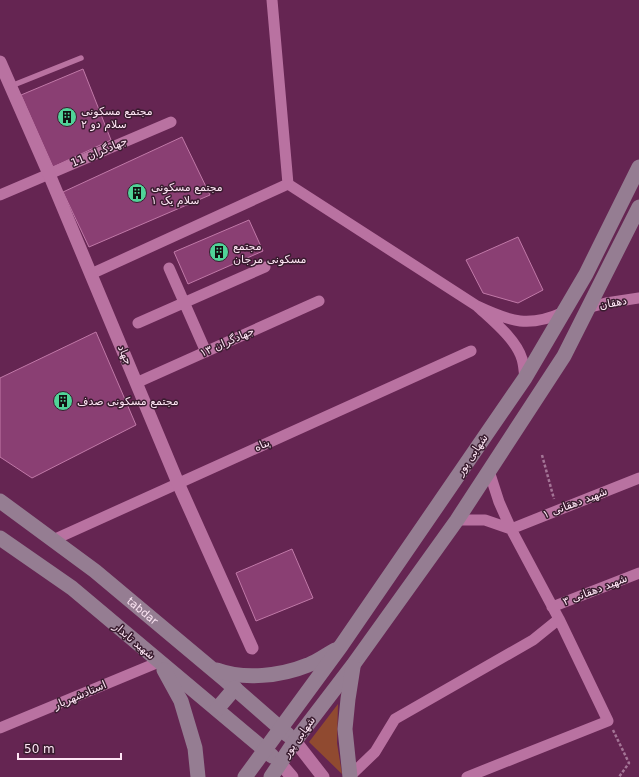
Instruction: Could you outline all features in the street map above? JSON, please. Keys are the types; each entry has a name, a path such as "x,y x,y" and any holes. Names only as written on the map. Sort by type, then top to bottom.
{"main road":[{"name":"شهابی پور","path":"245,777 341,646 525,378 586,274 639,166"},
{"name":"شهابی پور","path":"271,777 294,741 353,665 457,520 564,356 639,207"},
{"name":"tabdar","path":"0,501 96,571 211,667 294,741"},
{"name":"شهید تابدار","path":"0,538 72,588 280,763"},
{"path":"211,667 228,674 251,676 284,672 308,665 341,646"},
{"path":"159,662 181,701 195,748 198,777"},
{"path":"350,777 345,729 353,665"},
{"path":"217,709 235,688"}],"street":[{"path":"272,0 288,184"},
{"name":"جهاد","path":"0,62 49,174 178,483 252,648"},
{"name":"جهادگران 11","path":"0,195 171,122"},
{"path":"91,274 288,184"},
{"path":"288,184 477,306 500,317 531,322 551,318 565,312"},
{"path":"138,323 265,267"},
{"path":"169,268 206,352"},
{"name":"دهقان","path":"587,308 606,303 639,298"},
{"name":"جهادگران ۱۳","path":"136,383 318,301"},
{"path":"477,306 515,345 522,359 525,378"},
{"name":"پناه","path":"53,540 471,351"},
{"path":"467,777 608,721 552,607 511,529 499,502 489,471"},
{"name":"شهید دهقانی ۱","path":"511,529 639,478"},
{"path":"457,520 485,520 511,529"},
{"name":"شهید دهقانی ۳","path":"552,607 639,573"},
{"path":"350,777 376,752 395,719 533,640 558,619"},
{"name":"استادشهریار","path":"0,728 159,662"},
{"path":"294,741 323,777"},
{"path":"280,763 292,777"}],"lane":[{"path":"11,86 81,58"}],"path":[{"path":"542,455 557,510"},
{"path":"608,721 629,763 619,777"}],"shaded area":[{"path":"338,704 337,743 342,774 309,742"}],"building":[{"name":"مجتمع مسکونی سلام دو ۲","path":"83,69 111,140 53,167 21,95"},
{"name":"مجتمع مسکونی سلام یک ۱","path":"182,137 210,195 89,247 63,192"},
{"name":"مجتمع مسکونی مرجان","path":"249,220 263,251 188,284 174,252"},
{"path":"518,237 543,290 518,303 483,293 466,260"},
{"name":"مجتمع مسکونی صدف","path":"96,332 136,425 32,478 0,457 0,378"},
{"path":"292,549 313,598 256,621 236,573"}],"place":[{"name":"مجتمع مسکونی سلام دو ۲","path":"67,117"},
{"name":"مجتمع مسکونی سلام یک ۱","path":"137,193"},
{"name":"مجتمع مسکونی مرجان","path":"219,252"},
{"name":"مجتمع مسکونی صدف","path":"63,401"}]}
